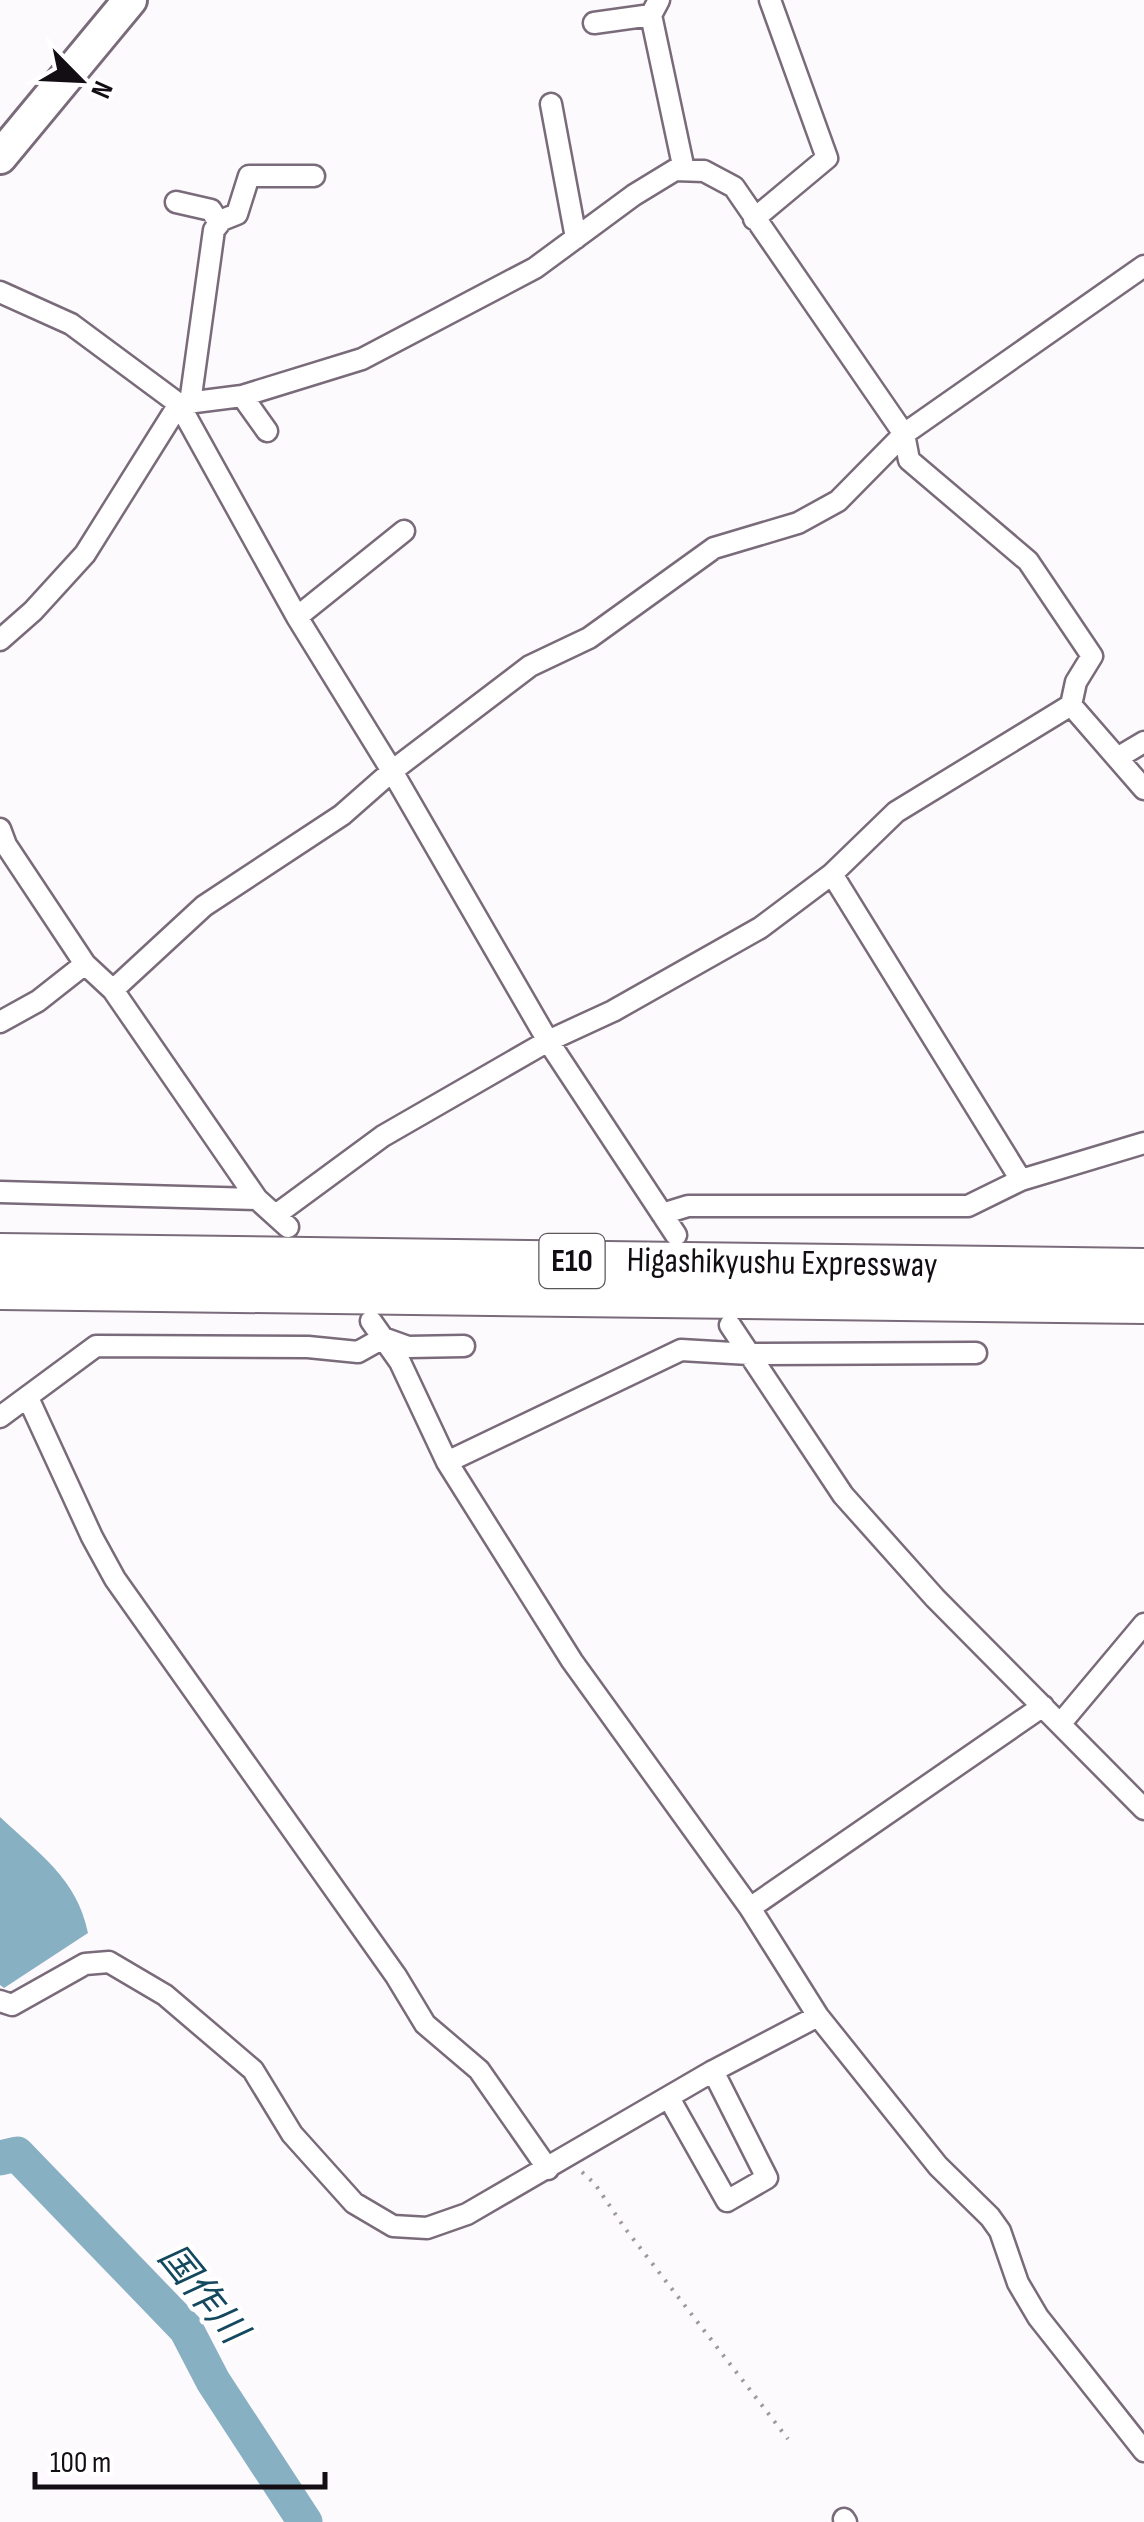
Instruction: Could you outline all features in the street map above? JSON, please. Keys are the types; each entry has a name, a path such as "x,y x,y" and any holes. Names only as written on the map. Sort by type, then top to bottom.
{"highway":[{"name":"Higashikyushu Expressway","path":"0,1253 1144,1268"},
{"name":"Higashikyushu Expressway","path":"0,1290 1144,1304"}],"main road":[{"path":"0,157 130,0"}],"street":[{"path":"754,219 827,158 770,0"},
{"path":"594,23 655,8 684,170"},
{"path":"550,104 576,238"},
{"path":"0,829 6,845 86,964 113,990 257,1199 282,1220 383,1136 548,1041 613,1011 760,928 832,874 896,812 1071,705 1076,682 1092,656 1028,561 908,460 904,434 734,187 704,171 676,170 634,195 535,268 362,359 242,396 185,403"},
{"path":"0,640 33,611 85,554 185,403 214,230 237,214 249,176 314,176"},
{"path":"176,202 210,210 220,223"},
{"path":"113,990 204,906 342,815 392,771 530,666 589,638 714,548 798,523 838,501 904,434 1144,266"},
{"path":"0,292 72,324 185,403 297,617 392,771 548,1041 676,1235"},
{"path":"242,396 267,431"},
{"path":"297,617 404,531"},
{"path":"1071,705 1144,789"},
{"path":"1118,758 1144,742"},
{"path":"832,874 1020,1180"},
{"path":"0,1022 38,1001 86,964"},
{"path":"662,1214 688,1206 968,1206 1020,1180 1144,1143"},
{"path":"0,1192 257,1199"},
{"path":"730,1325 843,1496 934,1598 1144,1809"},
{"path":"377,1329 408,1348 464,1346"},
{"path":"0,1417 96,1346 358,1352 377,1329"},
{"path":"377,1329 400,1362 447,1462 572,1662 750,1908 818,2016 938,2166 990,2217 1000,2231 1018,2283 1038,2317 1144,2451"},
{"path":"447,1462 681,1350 749,1354 976,1353"},
{"path":"28,1398 115,1579 425,2024 478,2070 558,2164"},
{"path":"1061,1724 1144,1624"},
{"path":"750,1908 1043,1706"},
{"path":"0,2002 12,2005 85,1964 108,1962 165,1995 253,2070 292,2134 354,2203 393,2226 427,2228 467,2214 712,2072 818,2016"},
{"path":"669,2098 727,2201 767,2178 712,2072"}],"path":[{"path":"558,2164 595,2184 788,2439"}],"water":[{"path":"0,1817 66,1882 88,1933 4,1988 0,1985"}],"waterway":[{"name":"国作川","path":"0,2158 17,2154 186,2329 213,2381 305,2522"}]}
